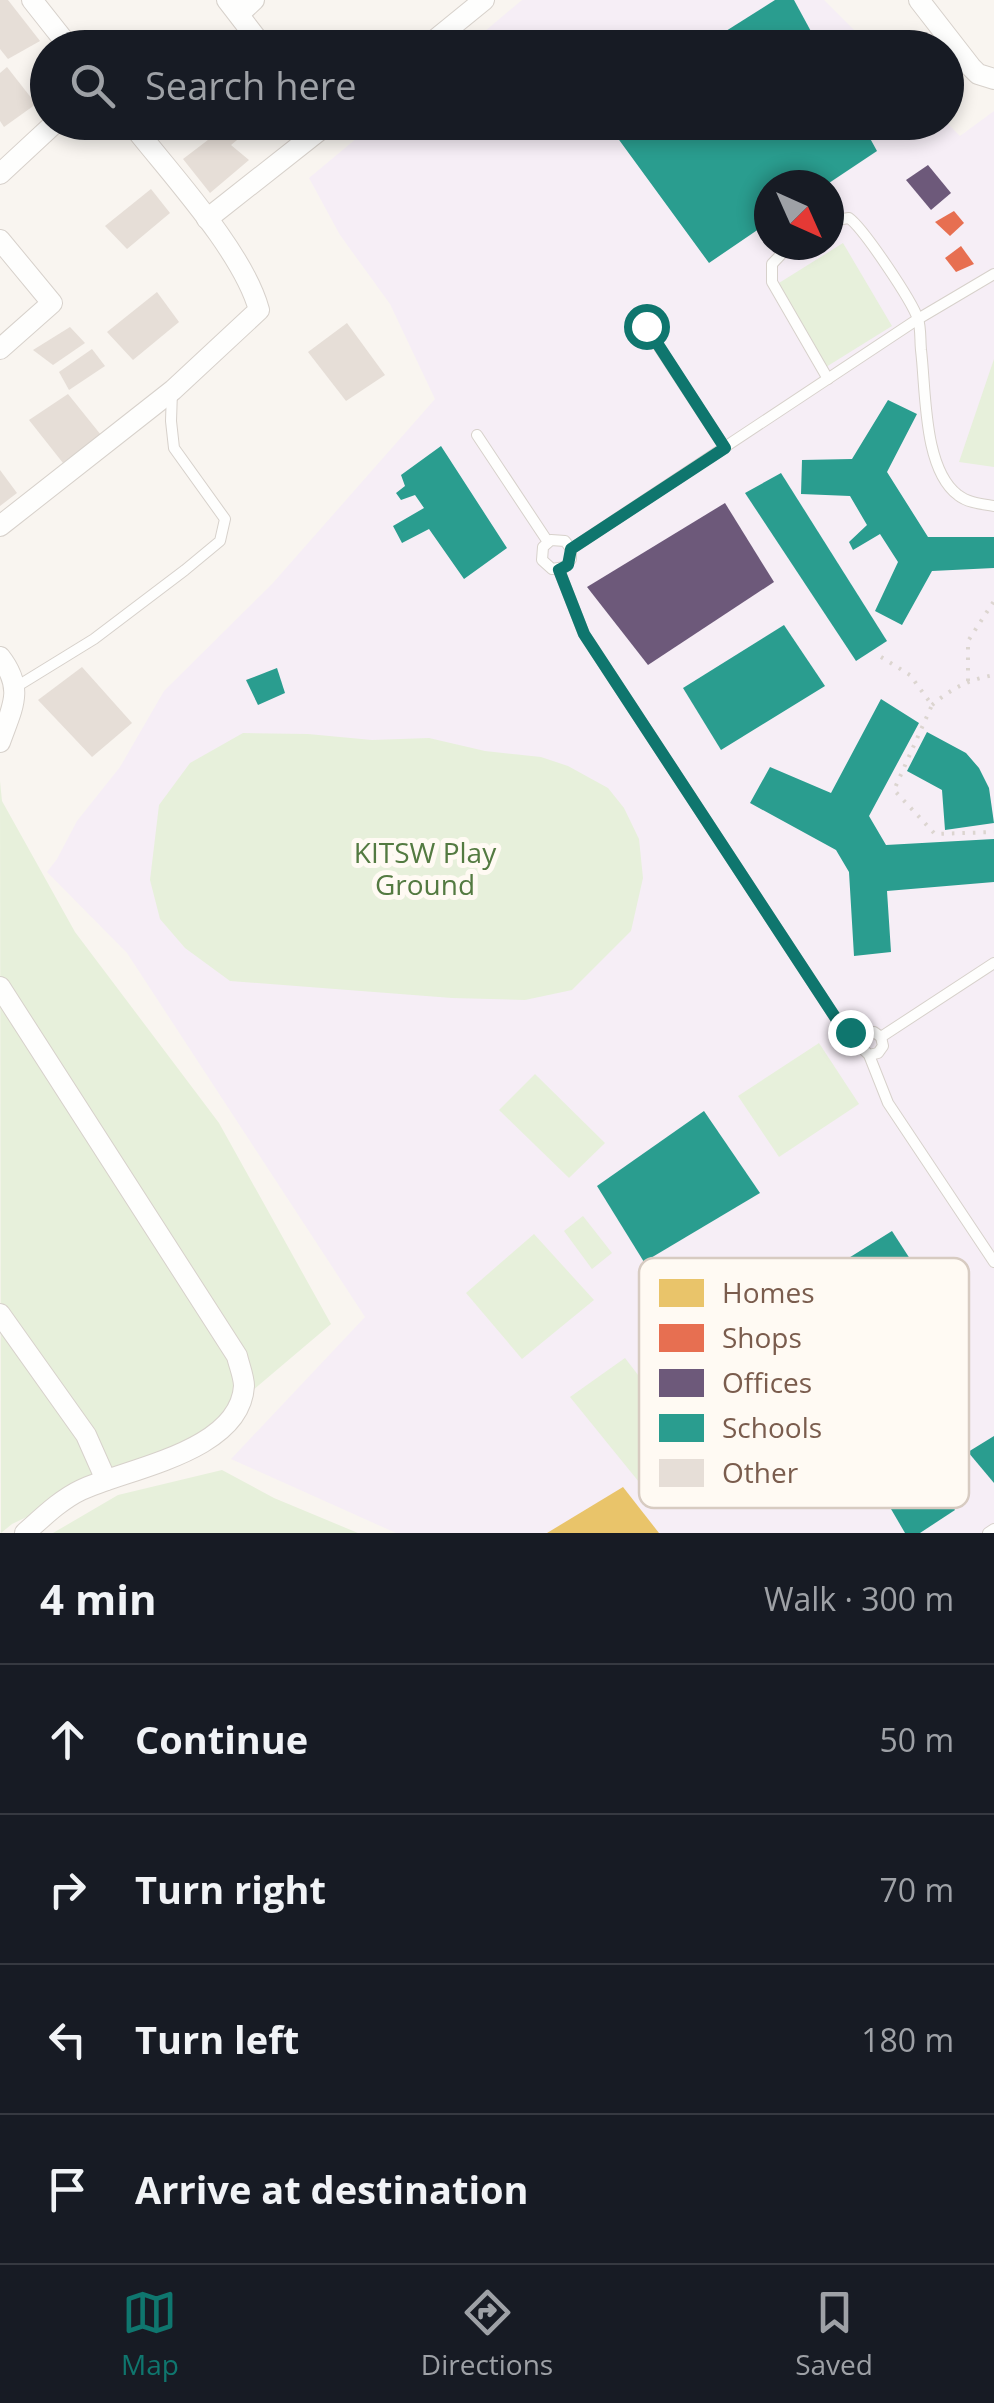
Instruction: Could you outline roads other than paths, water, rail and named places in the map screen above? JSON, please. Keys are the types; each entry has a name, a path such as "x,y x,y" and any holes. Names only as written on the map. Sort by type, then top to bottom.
{"street":[{"path":"32,0 56,30"},
{"path":"447,30 484,0"},
{"path":"919,0 942,30"},
{"path":"240,5 254,30"},
{"path":"964,58 978,74 994,79"},
{"path":"0,174 37,140"},
{"path":"0,526 172,390 259,310 253,290 207,219 144,140"},
{"path":"207,219 306,140"},
{"path":"0,240 52,303 0,349"},
{"path":"0,657 16,687 0,742"},
{"path":"0,987 236,1356 244,1384 238,1409 197,1448 76,1492 24,1533"},
{"path":"0,1314 86,1435 106,1480"}],"lane":[{"path":"844,219 850,218 864,231 918,319 937,466 958,496 994,506"},
{"path":"776,260 772,264 772,282 828,379"},
{"path":"571,549 562,540 548,542 542,550 542,560 549,568 559,570 568,565 571,549 918,319 994,274"},
{"path":"646,326 725,448"},
{"path":"16,687 138,608 220,541 225,519 174,448 172,390"},
{"path":"478,435 548,542"},
{"path":"559,570 584,634 837,1020 861,1038"},
{"path":"881,1037 994,963"},
{"path":"861,1038 871,1032 881,1037"},
{"path":"869,1055 882,1048 881,1037"},
{"path":"861,1038 860,1047 869,1055 888,1104 994,1262"}],"park label":[{"name":"KITSW Play Ground","path":"425,868"}]}
